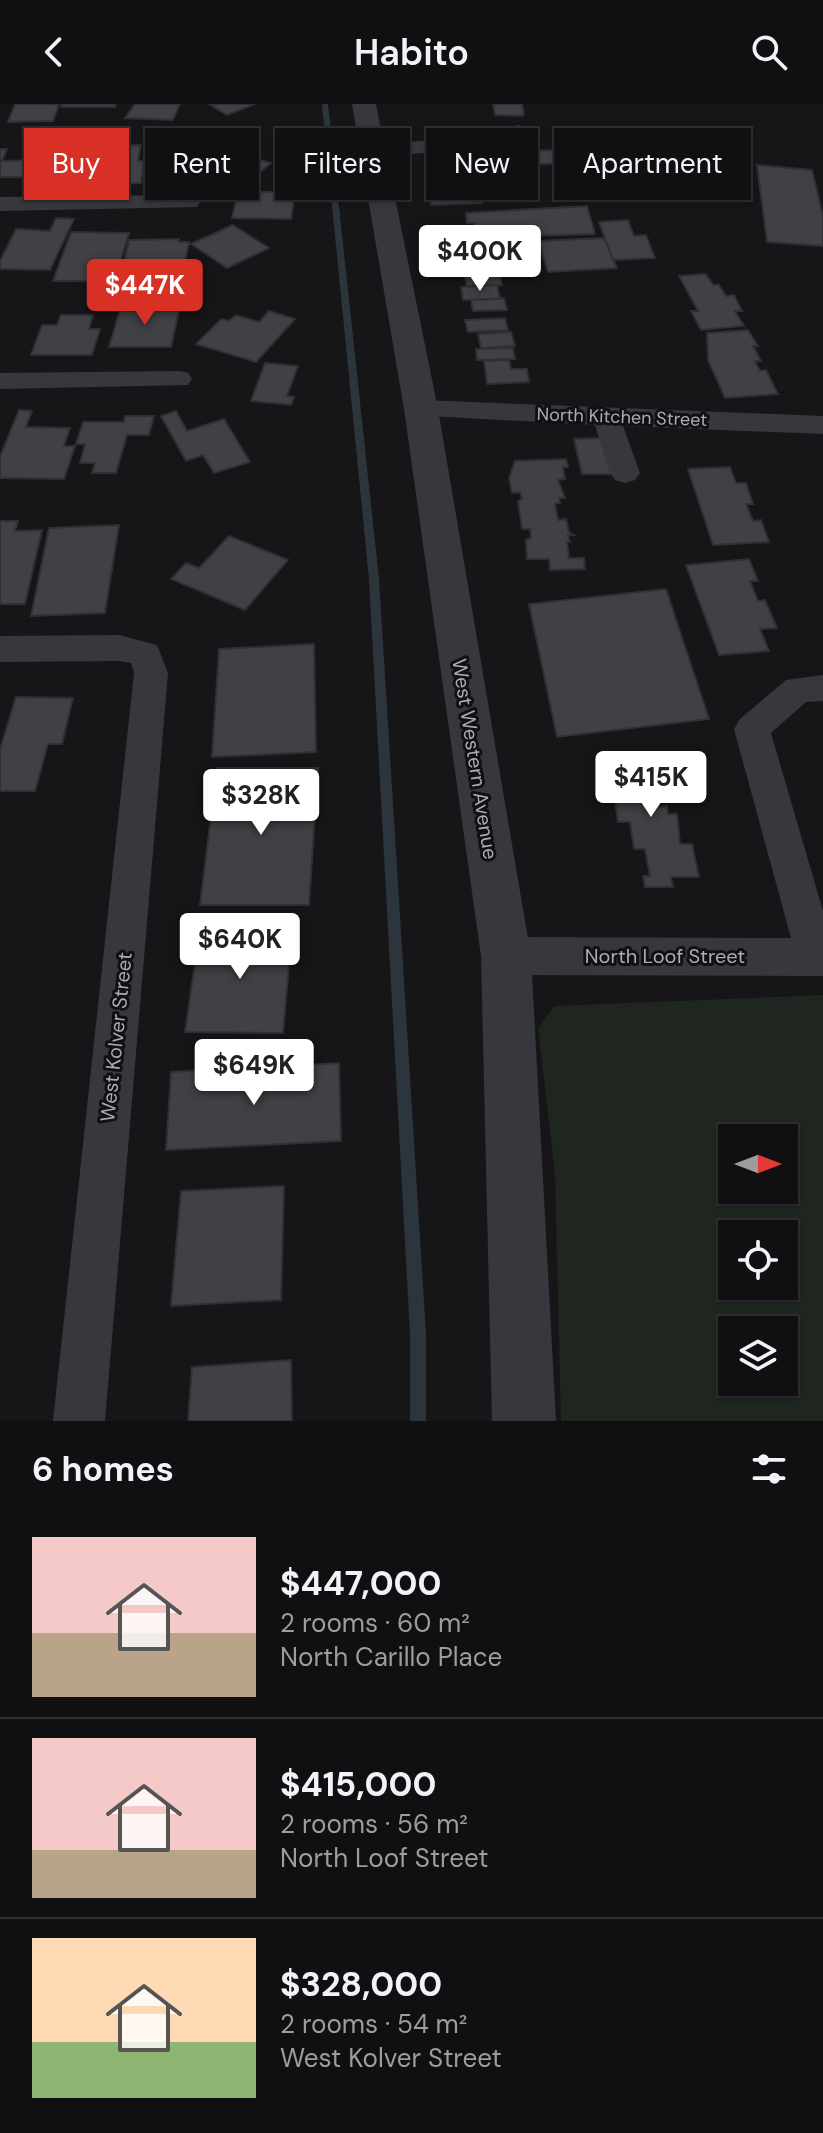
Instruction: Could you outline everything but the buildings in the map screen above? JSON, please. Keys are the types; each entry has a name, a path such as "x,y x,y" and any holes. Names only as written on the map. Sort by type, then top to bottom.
{"street":[{"name":"West Western Avenue","path":"364,104 369,128"},
{"name":"West Western Avenue","path":"382,200 421,409 506,956 524,1421"},
{"path":"0,204 189,202"},
{"path":"0,381 179,379"},
{"name":"North Kitchen Street","path":"421,409 823,425"},
{"path":"607,418 625,473"},
{"name":"West Kolver Street","path":"0,649 119,648 145,654 151,673 79,1421"},
{"path":"820,957 752,729 798,689 823,688"},
{"name":"North Loof Street","path":"506,956 820,957"}],"shaded area":[{"path":"823,995 823,1421 561,1421 555,1174 538,1028 554,1006"}],"waterway":[{"path":"325,104 374,579 418,1334 418,1421"}]}
